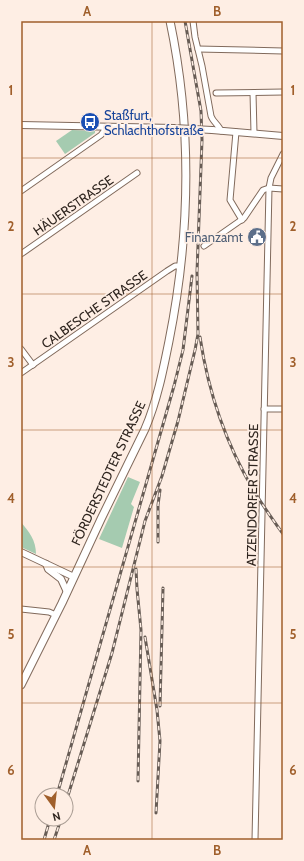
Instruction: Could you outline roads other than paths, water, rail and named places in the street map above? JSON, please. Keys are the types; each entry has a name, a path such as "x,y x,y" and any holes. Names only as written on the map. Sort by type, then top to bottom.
{"main road":[{"name":"FÖRDERSTEDTER STRASSE","path":"21,685 56,615 151,414 168,348 181,266 185,192 185,136 180,80 170,21"}],"street":[{"path":"193,21 212,120 220,127 221,131"},
{"path":"198,49 283,51"},
{"path":"216,93 283,92"},
{"path":"253,93 254,133"},
{"path":"21,125 174,128 283,136"},
{"path":"21,191 101,135 104,131 104,127"},
{"path":"236,132 230,200 242,220"},
{"name":"ATZENDORFER STRASSE","path":"255,840 269,188 271,178 283,154"},
{"name":"HÄUERSTRASSE","path":"21,254 137,173"},
{"path":"204,246 242,220 261,193 269,188 283,189"},
{"name":"CALBESCHE STRASSE","path":"21,373 167,271 175,266 181,266"},
{"path":"21,349 33,365"},
{"path":"264,409 283,409"},
{"path":"21,552 74,577"},
{"path":"46,564 48,569 61,579 67,592"},
{"path":"21,609 49,612 56,615"}],"railway":[{"path":"71,787 112,653 145,521 162,476 178,421 198,334 197,272 202,140 201,111 185,21"},
{"path":"59,787 174,386 183,350 192,276"},
{"path":"200,337 203,357 213,397 235,455 264,508 283,534"},
{"path":"158,542 158,505 160,490"},
{"path":"136,569 141,630 138,781"},
{"path":"160,706 163,588"},
{"path":"145,637 157,710 160,741 156,813"},
{"path":"44,840 48,827"},
{"path":"54,840 58,827"}],"place":[{"name":"Staßfurt, Schlachthofstraße","path":"90,122"},
{"name":"Finanzamt","path":"257,237"}]}
